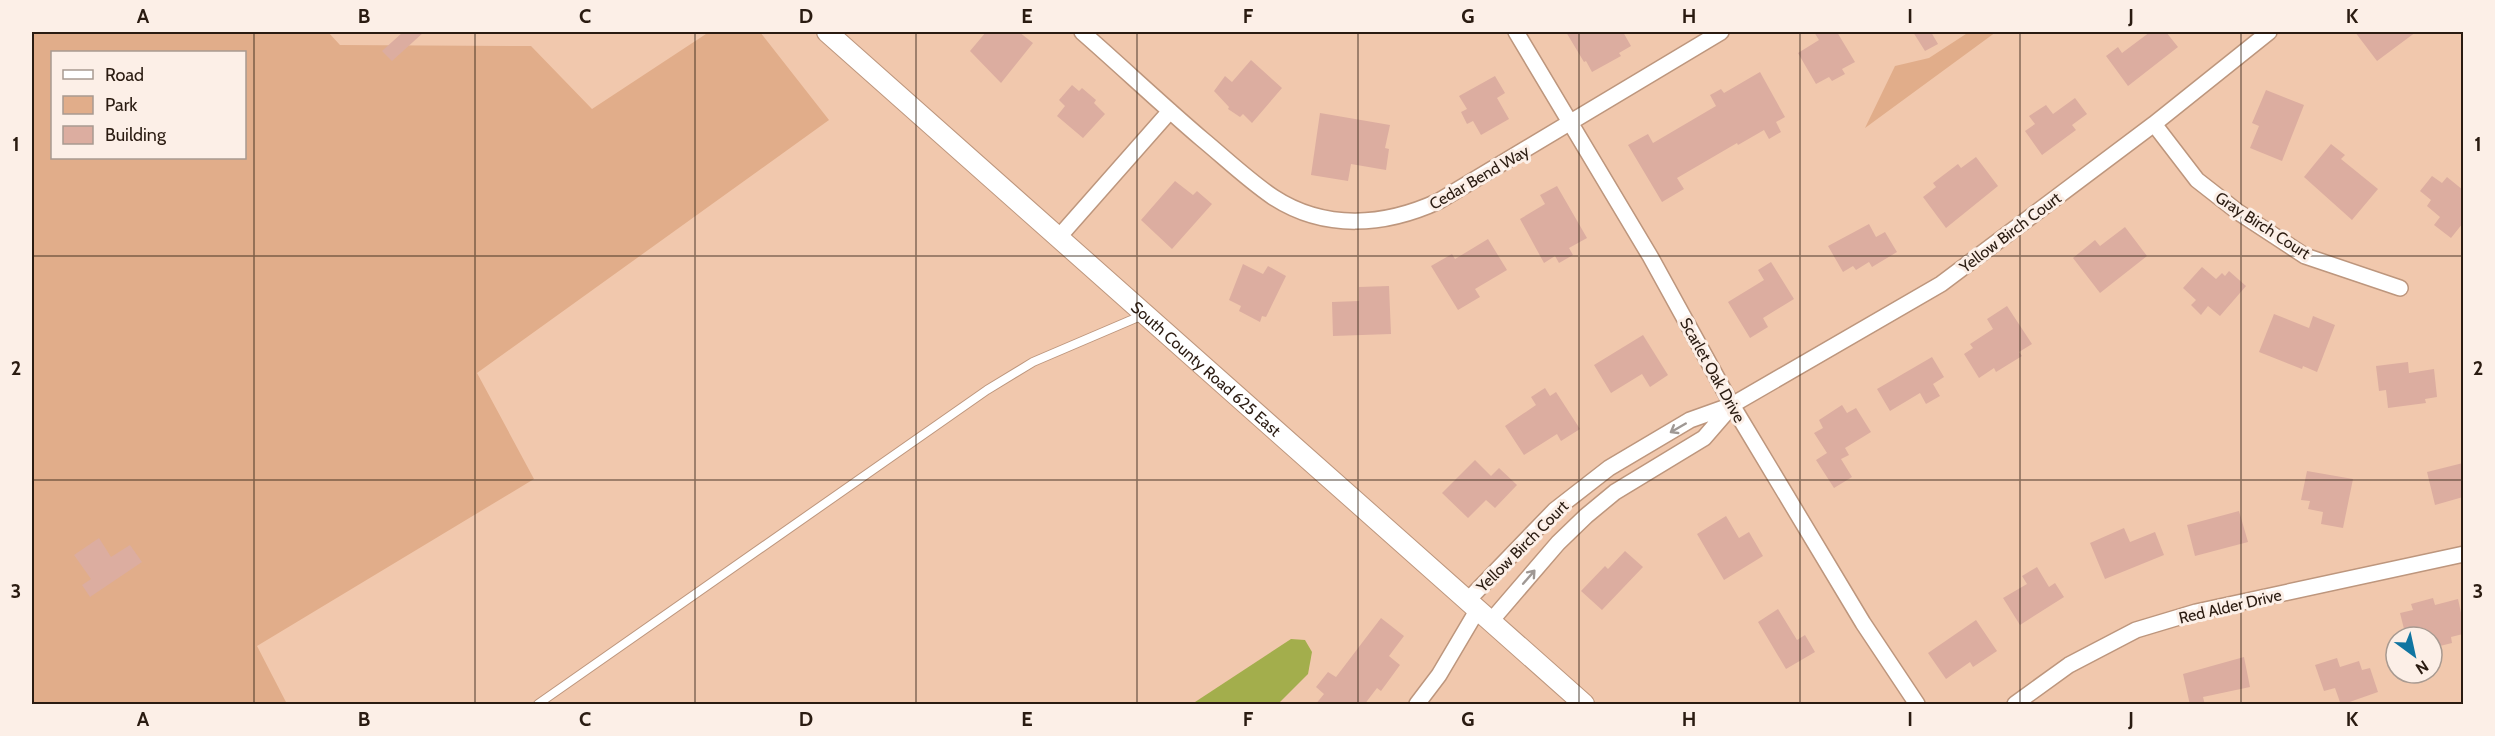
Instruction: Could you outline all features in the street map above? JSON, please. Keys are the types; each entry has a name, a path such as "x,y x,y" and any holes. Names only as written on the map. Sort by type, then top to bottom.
{"street":[{"name":"South County Road 625 East","path":"827,32 1584,705"},
{"name":"Cedar Bend Way","path":"1082,32 1170,111 1274,198 1300,211 1356,222 1385,220 1413,213 1439,201 1721,32"},
{"name":"Scarlet Oak Drive","path":"1516,32 1650,256 1732,405 1863,623 1917,705"},
{"name":"Yellow Birch Court","path":"1479,610 1555,510 1609,468 1690,420 1732,405 1941,284 2154,124 2269,32"},
{"path":"1058,238 1170,111"},
{"name":"Gray Birch Court","path":"2154,124 2197,180 2238,212 2305,256 2400,288"},
{"name":"Yellow Birch Court","path":"1479,610 1615,492 1704,438 1732,405"},
{"name":"Red Alder Drive","path":"2014,705 2069,665 2136,630 2196,612 2463,554"},
{"path":"1417,705 1440,675 1479,610"}],"lane":[{"path":"538,705 987,390 1033,362 1144,314"}],"green space":[{"path":"32,32 328,32 340,45 531,46 592,109 709,32 760,32 829,120 477,373 534,479 257,646 287,704 32,704"},
{"path":"1969,32 1996,32 1865,128 1895,66 1929,58"}],"shaded area":[{"path":"1291,639 1305,640 1312,652 1308,674 1278,704 1192,704"}],"building":[{"path":"403,32 424,32 392,61 382,51"},
{"path":"986,32 1019,32 1033,43 1001,83 970,51"},
{"path":"1566,32 1623,32 1631,46 1619,53 1621,56 1592,72"},
{"path":"1814,32 1837,32 1855,62 1842,69 1845,74 1832,81 1829,77 1816,84 1798,53 1819,40"},
{"path":"1913,32 1931,32 1938,44 1925,51"},
{"path":"2150,32 2166,32 2178,47 2128,86 2106,56 2118,47 2122,53"},
{"path":"2355,32 2416,32 2377,61"},
{"path":"1251,60 1282,88 1252,123 1243,114 1240,117 1228,109 1229,107 1214,91 1225,76 1232,82"},
{"path":"1760,72 1785,117 1776,122 1781,132 1769,139 1764,130 1677,178 1684,189 1662,202 1628,145 1648,134 1653,143 1716,106 1710,95 1721,89 1724,93"},
{"path":"1495,76 1505,93 1497,98 1509,119 1481,135 1473,121 1467,124 1461,112 1467,109 1459,96"},
{"path":"1072,85 1079,91 1082,88 1096,100 1094,103 1105,114 1083,138 1057,116 1065,106 1059,100"},
{"path":"2266,90 2304,105 2282,161 2250,148 2259,126 2252,123"},
{"path":"2075,98 2087,114 2072,125 2076,130 2042,155 2025,131 2035,124 2029,116 2046,105 2053,114"},
{"path":"1320,113 1390,125 1385,148 1389,149 1386,170 1351,164 1348,181 1311,175"},
{"path":"2331,144 2345,155 2341,159 2378,189 2352,220 2304,177"},
{"path":"1976,157 1998,186 1946,228 1923,197 1936,187 1933,183 1958,164 1961,168"},
{"path":"2432,176 2442,183 2447,177 2463,190 2463,223 2451,238 2434,225 2440,217 2427,206 2431,200 2420,191"},
{"path":"1175,181 1193,195 1197,191 1212,204 1172,249 1141,220"},
{"path":"1557,186 1587,238 1569,248 1573,255 1559,263 1555,256 1544,263 1520,219 1545,204 1540,195"},
{"path":"1869,224 1876,237 1885,232 1897,252 1872,267 1869,262 1856,270 1853,266 1843,272 1828,246"},
{"path":"2125,227 2147,256 2100,293 2073,258 2095,240 2100,246"},
{"path":"1488,239 1507,270 1475,289 1480,297 1458,310 1431,266 1452,254 1455,259"},
{"path":"1771,262 1794,299 1763,318 1768,327 1750,338 1728,302 1764,280 1758,270"},
{"path":"1243,264 1263,274 1268,266 1286,276 1266,317 1262,316 1260,322 1239,311 1241,306 1229,300"},
{"path":"2202,267 2216,279 2222,273 2225,276 2229,271 2246,286 2220,316 2208,306 2201,315 2191,305 2196,300 2183,288"},
{"path":"1389,286 1391,334 1333,336 1332,302 1359,301 1359,287"},
{"path":"2007,306 2032,344 2019,352 2022,356 1996,372 1994,368 1979,378 1964,354 1973,348 1970,344 1993,329 1987,319"},
{"path":"2274,314 2309,328 2313,316 2335,325 2317,372 2303,366 2302,369 2259,352"},
{"path":"1643,335 1668,375 1650,387 1642,374 1611,393 1594,365"},
{"path":"1932,357 1944,377 1933,384 1940,396 1926,404 1920,393 1890,411 1877,389"},
{"path":"2408,362 2409,373 2434,369 2437,397 2425,399 2426,403 2388,408 2386,390 2379,391 2376,366"},
{"path":"1545,388 1550,396 1556,392 1580,429 1561,441 1557,434 1524,455 1505,426 1536,405 1531,397"},
{"path":"1842,405 1847,413 1856,408 1871,432 1845,448 1849,455 1841,459 1852,477 1834,488 1816,460 1827,453 1814,433 1823,428 1819,420"},
{"path":"1475,460 1491,476 1499,468 1517,485 1495,508 1486,500 1468,518 1442,493"},
{"path":"2463,463 2463,497 2435,505 2427,472"},
{"path":"2307,471 2353,479 2343,528 2321,524 2323,512 2308,509 2310,501 2301,500"},
{"path":"2239,511 2248,542 2195,556 2187,525"},
{"path":"1726,516 1739,538 1749,532 1763,556 1724,580 1697,534"},
{"path":"2124,528 2130,542 2155,532 2164,555 2105,579 2090,543"},
{"path":"99,538 111,557 130,545 142,562 90,597 82,585 91,579 74,555"},
{"path":"1625,551 1643,567 1602,610 1581,591 1605,566 1608,569"},
{"path":"2037,567 2049,587 2055,583 2064,597 2020,625 2003,598 2027,584 2022,576"},
{"path":"2433,598 2435,605 2458,599 2463,634 2451,637 2452,643 2444,645 2444,625 2403,625 2400,613 2413,610 2411,604"},
{"path":"1778,609 1797,640 1805,635 1815,652 1786,669 1758,622"},
{"path":"1381,618 1404,636 1389,656 1400,665 1381,691 1377,688 1364,705 1315,705 1324,694 1316,687 1328,672 1336,677"},
{"path":"1976,620 1997,651 1973,667 1970,662 1946,679 1928,653"},
{"path":"2244,657 2250,687 2203,697 2205,705 2190,705 2183,674"},
{"path":"2337,658 2340,667 2359,661 2362,670 2370,668 2378,692 2341,705 2335,688 2324,691 2315,665"}]}
